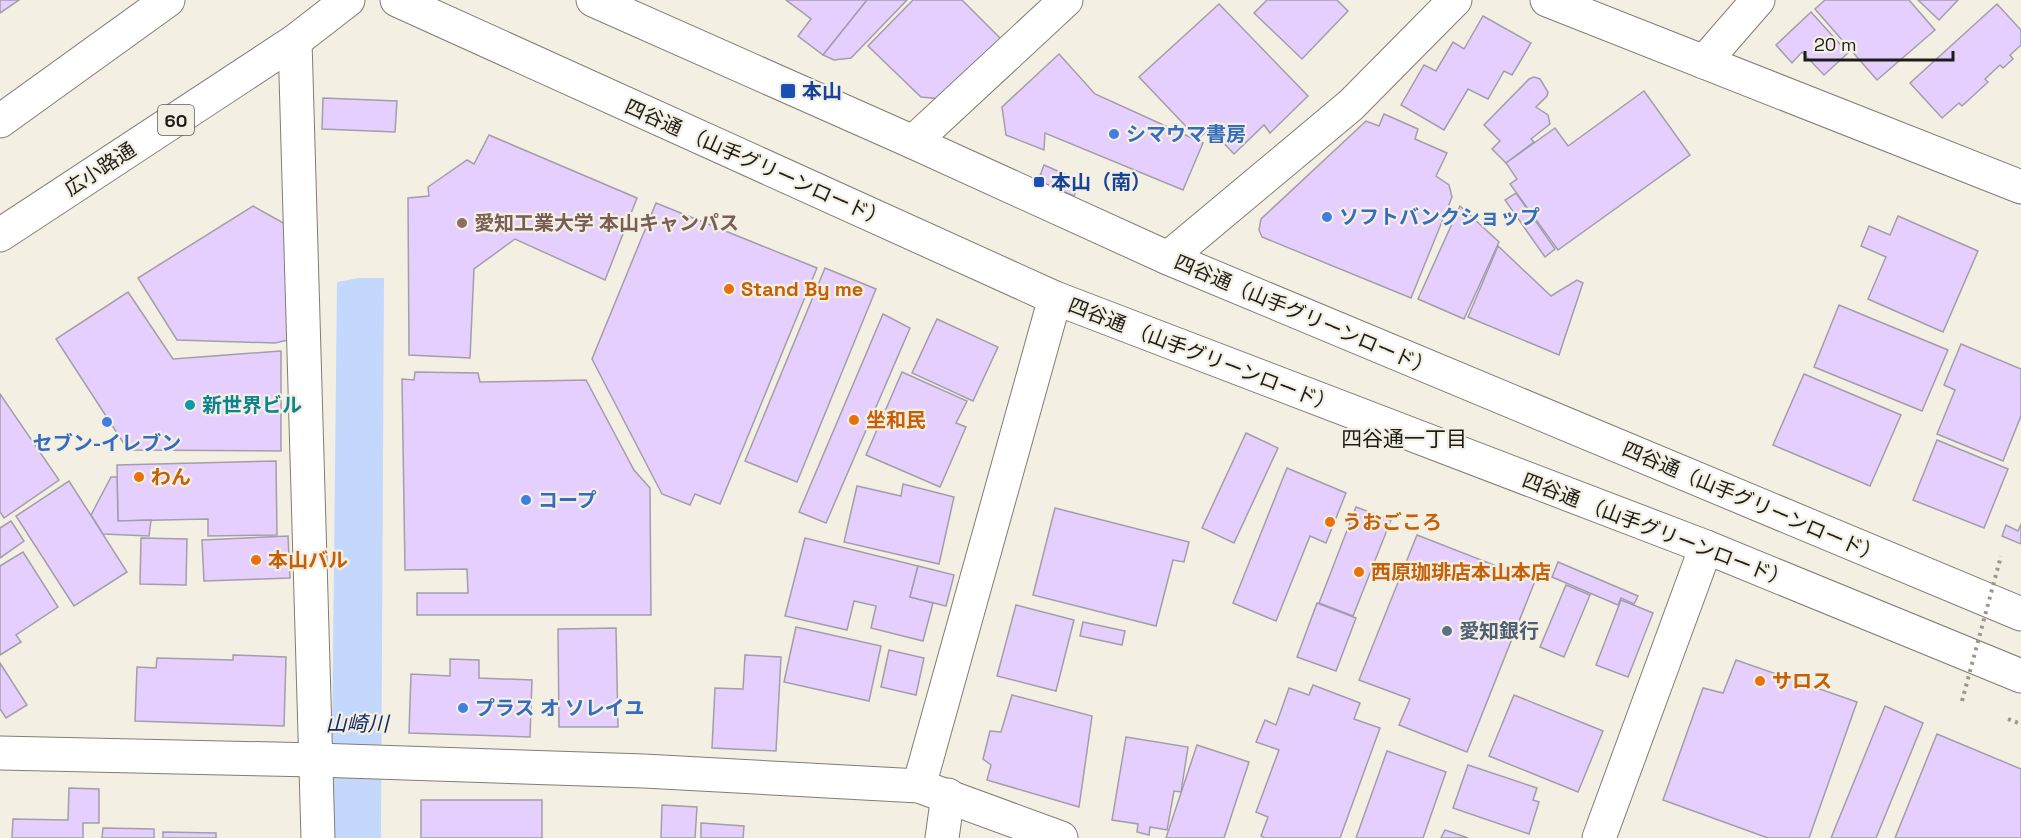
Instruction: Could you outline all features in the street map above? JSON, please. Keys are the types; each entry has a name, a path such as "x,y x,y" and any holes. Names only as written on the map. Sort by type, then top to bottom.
{"street":[{"path":"0,121 168,0"},
{"name":"広小路通","path":"0,236 295,41 348,0"},
{"name":"四谷通 （山手グリーンロード）","path":"397,0 1054,298 1706,548 2021,676"},
{"name":"四谷通（山手グリーンロード）","path":"593,0 1168,258 2021,614"},
{"path":"913,142 1066,0"},
{"path":"1168,258 1351,105 1455,0"},
{"path":"1547,0 2021,186"},
{"path":"1704,62 1758,0"},
{"path":"295,41 318,760 318,838"},
{"path":"942,838 933,790 1054,298"},
{"path":"1599,838 1706,548"},
{"path":"0,753 318,760 644,771 933,790 1061,838"}],"path":[{"path":"1962,701 2001,556"}],"water":[{"name":"山崎川","path":"359,278 384,278 381,838 335,838 332,744 337,282"}],"building":[{"path":"0,0 19,0 0,13"},
{"path":"786,0 867,0 823,55 798,36 811,19"},
{"path":"867,0 907,0 851,58 834,60 823,55"},
{"path":"913,0 962,0 1002,40 941,99 921,97 868,46"},
{"path":"1267,0 1337,0 1348,11 1302,59 1254,13"},
{"path":"1825,0 1909,0 1935,30 1877,80 1815,9"},
{"path":"1918,0 1958,0 1939,20"},
{"path":"1219,4 1308,96 1270,133 1264,125 1234,154 1210,129 1198,139 1139,77"},
{"path":"1997,4 2021,30 2021,45 2010,55 2013,59 2003,68 2000,65 1985,79 1988,82 1962,106 1959,103 1942,118 1910,83"},
{"path":"1811,12 1848,53 1824,75 1802,52 1792,63 1776,45"},
{"path":"1483,16 1531,43 1512,75 1504,71 1488,99 1468,89 1444,130 1401,105 1424,65 1436,71 1453,42 1464,49"},
{"path":"1059,54 1095,94 1203,143 1183,190 1045,133 1044,150 1006,135 1002,107"},
{"path":"1534,77 1540,79 1548,92 1536,107 1548,115 1550,124 1531,139 1534,142 1506,163 1492,149 1500,141 1484,125 1529,79"},
{"path":"1644,91 1690,155 1558,250 1510,184 1517,179 1506,163 1555,128 1568,146"},
{"path":"323,98 397,101 395,132 322,129"},
{"path":"1384,114 1418,129 1415,139 1447,153 1436,176 1449,185 1452,197 1411,298 1262,237 1259,230 1261,219 1366,121 1379,126"},
{"path":"489,135 637,198 605,280 515,239 474,269 470,358 409,355 408,198 429,196 428,187 467,160 474,164"},
{"path":"1044,165 1080,181 1074,196 1038,181"},
{"path":"1516,193 1555,249 1545,257 1505,200"},
{"path":"656,203 817,268 720,504 695,494 690,505 662,494 592,359"},
{"path":"253,206 287,225 288,340 275,343 177,340 138,278"},
{"path":"1460,206 1499,242 1464,319 1418,299"},
{"path":"1898,216 1978,251 1943,332 1868,299 1886,257 1861,246 1869,226 1890,235"},
{"path":"1498,246 1551,296 1577,280 1583,283 1559,355 1468,317"},
{"path":"825,268 876,289 797,482 745,461"},
{"name":"新世界ビル","path":"128,292 173,359 281,351 281,451 128,450 56,339"},
{"path":"1839,305 1948,350 1922,411 1814,367"},
{"name":"坐和民","path":"883,314 910,328 826,523 799,512"},
{"path":"937,319 998,347 973,401 912,373"},
{"path":"1961,344 2021,369 2021,416 2003,461 1937,434 1955,390 1944,385"},
{"name":"コープ","path":"415,372 478,373 480,382 586,380 634,470 650,488 651,615 417,615 417,593 468,593 467,569 405,570 402,379 414,380"},
{"path":"902,372 967,401 956,423 966,427 940,487 866,455"},
{"path":"1804,374 1901,415 1870,486 1773,445"},
{"path":"0,394 59,480 4,518 0,512"},
{"path":"1246,433 1278,448 1234,543 1202,528"},
{"path":"1937,440 2008,469 1984,528 1913,500"},
{"path":"276,461 277,535 208,536 208,519 118,521 117,465"},
{"path":"1287,468 1346,493 1326,543 1310,536 1276,621 1233,603"},
{"path":"111,477 117,477 118,521 151,520 149,536 103,534 91,515"},
{"path":"69,481 127,572 74,606 16,516"},
{"path":"903,484 954,497 939,564 844,542 857,486 901,496"},
{"path":"1356,507 1391,520 1353,616 1319,603"},
{"path":"1055,508 1189,542 1184,562 1173,560 1156,626 1033,595"},
{"path":"11,521 24,541 0,558 0,528"},
{"path":"2021,524 2021,544 2002,536 2006,525 2018,531"},
{"name":"愛知銀行","path":"1417,535 1535,581 1467,752 1399,725 1410,699 1359,680"},
{"path":"288,536 290,578 204,581 202,540"},
{"path":"141,538 187,539 186,585 140,584"},
{"path":"805,538 918,566 910,597 933,603 923,641 871,628 876,606 854,601 847,630 785,616"},
{"path":"23,552 58,607 16,635 21,642 0,655 0,566"},
{"path":"1558,562 1638,596 1634,604 1621,598 1618,605 1552,577"},
{"path":"918,566 954,575 946,606 910,597"},
{"path":"1566,585 1590,595 1564,657 1540,647"},
{"path":"1621,600 1653,613 1628,677 1596,665"},
{"path":"1317,603 1356,618 1336,671 1297,657"},
{"path":"1016,605 1074,620 1056,691 997,676"},
{"path":"1083,622 1125,631 1122,645 1080,636"},
{"path":"796,627 881,646 869,701 784,682"},
{"path":"616,628 618,727 559,727 558,629"},
{"path":"889,650 924,658 916,695 881,687"},
{"path":"233,655 286,657 284,726 135,721 137,667 156,668 157,658 233,660"},
{"path":"745,655 781,657 776,751 712,748 715,688 743,689"},
{"path":"450,659 479,660 479,678 532,680 530,737 409,733 411,674 450,676"},
{"path":"1736,660 1857,702 1809,838 1768,838 1663,800 1703,688 1723,693"},
{"path":"0,663 27,705 6,718 0,709"},
{"path":"1313,685 1360,703 1354,719 1380,728 1340,838 1265,838 1261,836 1268,817 1256,812 1279,750 1256,742 1265,720 1276,725 1289,688 1309,695"},
{"path":"1012,695 1092,716 1079,807 987,780 991,765 983,759 990,731 1001,732"},
{"path":"1514,695 1603,731 1578,792 1489,756"},
{"path":"1885,706 1923,723 1876,838 1831,838"},
{"path":"1937,734 2021,769 2021,838 1895,838"},
{"path":"1126,737 1188,747 1181,792 1174,791 1167,830 1150,827 1149,835 1137,832 1138,824 1112,820"},
{"path":"1197,745 1249,762 1224,838 1166,838"},
{"path":"1387,751 1446,772 1423,838 1356,838"},
{"path":"1468,765 1537,788 1533,800 1539,802 1529,834 1453,808"},
{"path":"69,788 99,789 99,823 83,823 83,838 12,838 13,819 68,820"},
{"path":"421,800 542,800 542,838 421,838"},
{"path":"662,805 697,807 695,838 661,838"},
{"path":"701,823 744,826 743,838 701,838"},
{"path":"103,828 154,829 154,838 102,838"},
{"path":"1445,830 1468,838 1441,838"},
{"path":"163,832 216,833 216,838 163,838"}],"place":[{"name":"本山","path":"788,91"},
{"name":"シマウマ書房","path":"1114,134"},
{"name":"本山（南）","path":"1039,182"},
{"name":"ソフトバンクショップ","path":"1327,217"},
{"name":"愛知工業大学 本山キャンパス","path":"462,223"},
{"name":"Stand By me","path":"729,289"},
{"name":"新世界ビル","path":"190,405"},
{"name":"坐和民","path":"854,420"},
{"name":"セブン-イレブン","path":"107,422"},
{"name":"わん","path":"139,477"},
{"name":"コープ","path":"526,500"},
{"name":"うおごころ","path":"1330,522"},
{"name":"本山バル","path":"256,560"},
{"name":"西原珈琲店本山本店","path":"1359,572"},
{"name":"愛知銀行","path":"1447,631"},
{"name":"サロス","path":"1760,681"},
{"name":"プラス オ ソレイユ","path":"463,708"}],"district":[{"name":"四谷通一丁目","path":"1404,438"}]}
